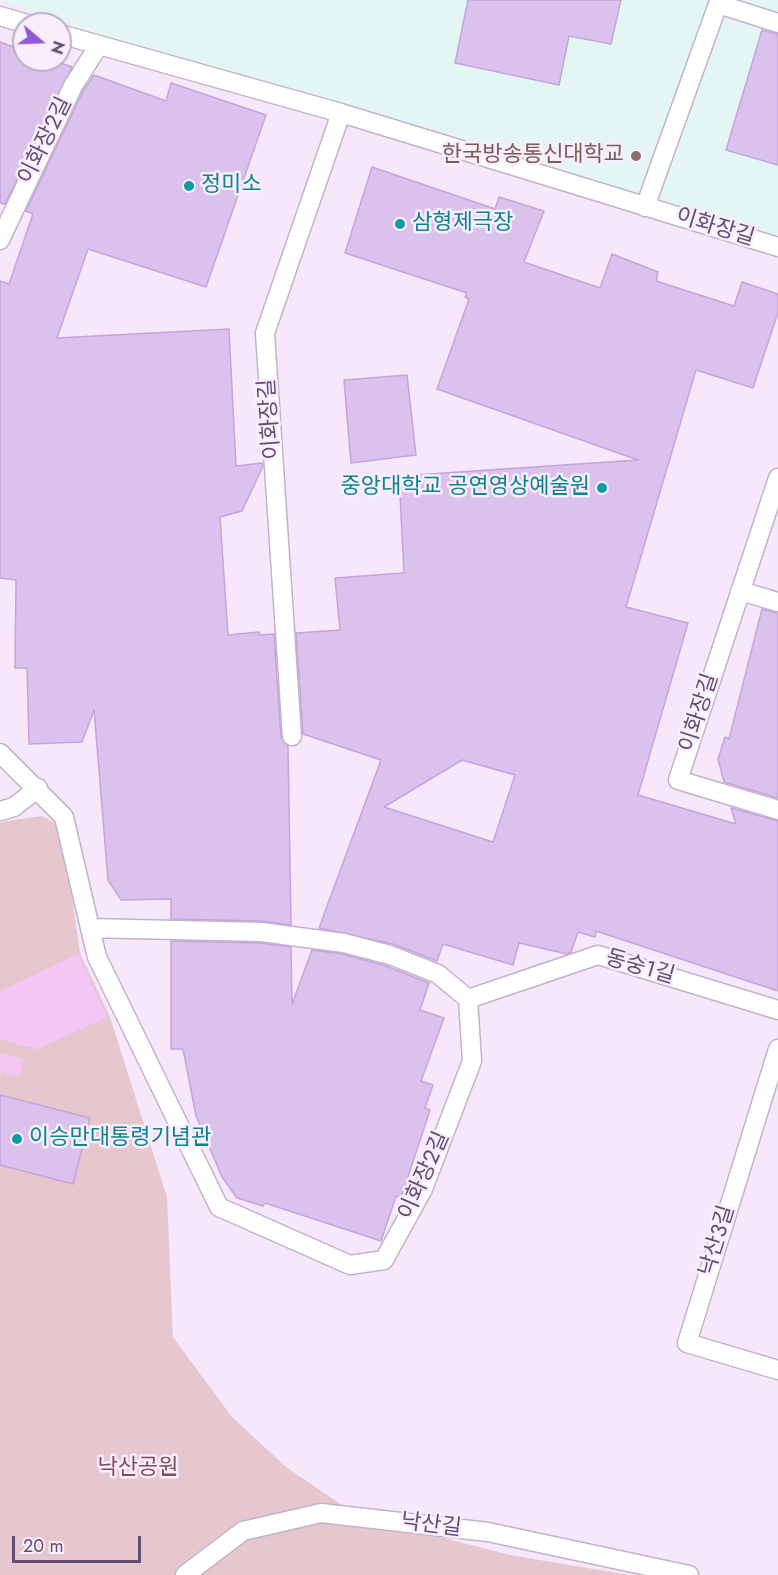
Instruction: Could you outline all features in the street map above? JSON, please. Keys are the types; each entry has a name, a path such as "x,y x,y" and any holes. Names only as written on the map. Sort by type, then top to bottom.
{"lane":[{"path":"645,207 718,4 778,23"},
{"name":"이화장길","path":"72,37 341,113 778,247"},
{"name":"이화장2길","path":"0,240 73,86 99,45"},
{"name":"이화장길","path":"292,736 265,333 341,113"},
{"name":"이화장길","path":"778,478 678,780 778,810"},
{"path":"740,591 778,602"},
{"name":"이화장2길","path":"0,753 38,788 64,817 97,957 219,1207 350,1265 384,1260 423,1189 472,1061 468,999"},
{"path":"0,811 14,807 38,788"},
{"path":"90,928 261,932 344,943 390,955 438,974 468,999"},
{"name":"동숭1길","path":"468,999 598,955 778,1010"},
{"name":"낙산3길","path":"778,1049 687,1342 778,1370"},
{"name":"낙산길","path":"185,1575 243,1530 321,1513 488,1532 689,1575"}],"shaded area":[{"name":"한국방송통신대학교","path":"0,0 778,0 778,243 112,39 72,25 72,12 34,12"}],"green space":[{"name":"낙산공원","path":"42,816 62,827 80,953 110,1017 167,1197 173,1337 232,1417 286,1467 358,1516 510,1555 629,1575 0,1575 0,1077 2,1072 24,1060 0,1053 0,1039 38,1049 0,991 0,822"}],"sand":[{"path":"78,954 107,1017 38,1049 0,1039 0,991"},
{"path":"0,1053 24,1060 18,1077 2,1072 0,1077"}],"building":[{"path":"468,0 621,0 611,44 569,36 559,85 455,63"},
{"path":"762,30 778,34 778,165 726,150"},
{"path":"0,42 12,46 12,72 70,72 5,204 0,203"},
{"path":"94,75 166,101 171,83 266,115 206,287 88,249 57,338 229,329 236,466 262,463 263,466 242,511 220,517 228,635 259,632 260,635 274,634 281,737 288,746 291,925 261,921 171,919 171,899 121,900 108,880 94,710 82,742 29,744 27,668 15,668 16,580 0,578 0,281 9,284 33,214 26,211 83,91"},
{"path":"372,167 495,209 499,197 544,211 524,262 600,288 612,254 658,272 656,281 734,306 742,282 778,294 778,313 753,388 696,370 626,607 688,623 638,795 736,824 731,808 778,821 778,991 596,931 595,937 578,932 571,952 567,954 519,943 513,965 443,944 437,961 393,944 319,928 381,760 303,734 296,633 340,630 335,578 404,573 399,476 638,460 437,389 469,299 465,297 467,293 345,253","holes":["462,760 515,775 493,842 384,807"]},
{"path":"407,375 416,455 351,463 344,380"},
{"path":"762,609 778,613 778,798 724,782 718,759 725,737 729,739"},
{"path":"171,941 260,943 291,947 292,1004 312,950 342,954 386,966 429,983 420,1010 444,1018 421,1081 433,1085 425,1108 430,1110 401,1198 396,1196 381,1241 265,1203 263,1206 237,1198 222,1177 196,1116 183,1049 171,1049"},
{"path":"0,1095 90,1118 73,1184 0,1165"}],"place":[{"name":"한국방송통신대학교","path":"636,156"},
{"name":"정미소","path":"189,186"},
{"name":"삼형제극장","path":"400,224"},
{"name":"중앙대학교 공연영상예술원","path":"602,488"},
{"name":"이승만대통령기념관","path":"17,1139"}]}
